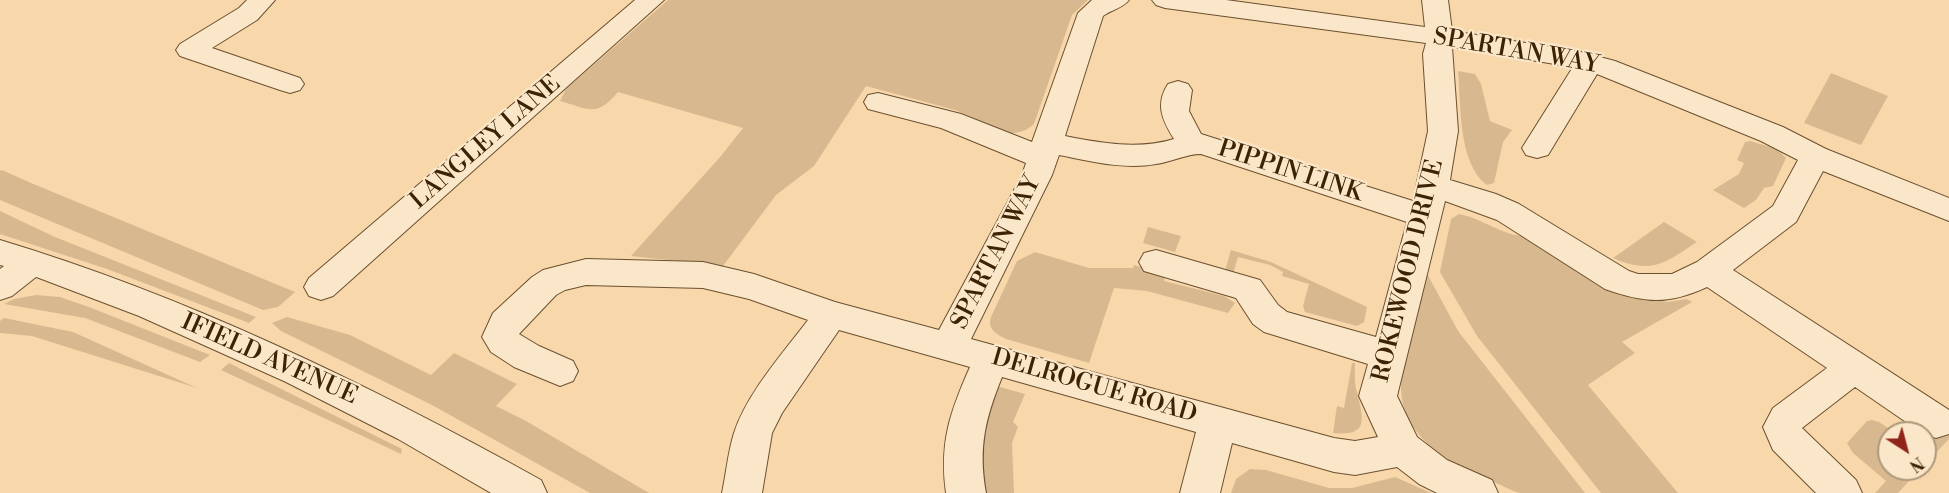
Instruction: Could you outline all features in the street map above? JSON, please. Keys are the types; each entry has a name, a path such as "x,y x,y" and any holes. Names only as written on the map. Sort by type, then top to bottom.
{"street":[{"path":"262,0 248,14 190,50 290,84"},
{"name":"LANGLEY LANE","path":"321,287 651,0"},
{"name":"SPARTAN WAY","path":"950,346 1037,175 1091,13 1103,4 1116,0"},
{"name":"ROKEWOOD DRIVE","path":"1435,0 1440,38 1437,54 1443,131 1390,356 1378,396 1403,448 1433,472 1478,493"},
{"name":"SPARTAN WAY","path":"1176,1 1560,55 1590,62 1772,134 1815,156 1949,210"},
{"path":"1537,148 1590,62"},
{"path":"1178,90 1175,97 1177,118 1192,143"},
{"name":"SPARTAN WAY","path":"878,102 1045,150"},
{"name":"PIPPIN LINK","path":"1045,150 1088,150 1143,155 1166,152 1192,143 1217,147 1428,201 1485,202 1508,212 1596,269 1617,280 1638,287 1677,286 1709,271 1785,214 1815,156"},
{"path":"0,287 16,257"},
{"name":"IFIELD AVENUE","path":"16,257 238,343 396,419 527,493"},
{"path":"1156,262 1248,289 1255,295 1264,316 1276,322 1390,356"},
{"name":"DELROGUE ROAD","path":"560,371 503,343 500,337 505,323 544,286 569,275 604,271 703,275 754,287 831,314 1334,455 1355,458 1403,448"},
{"path":"1709,271 1934,421"},
{"path":"742,493 753,433 769,402 831,314"},
{"path":"966,493 961,459 963,435 971,406 992,358"},
{"path":"1842,493 1787,438 1782,427 1786,419 1854,368"},
{"name":"DELROGUE ROAD","path":"1200,493 1218,423"}],"shaded area":[{"path":"668,0 1088,0 1072,15 1034,124 1023,131 1009,133 955,110 866,86 814,166 776,195 723,266 631,256 721,156 743,128 618,92 604,106 592,109 560,101 566,89"},
{"path":"1458,71 1475,74 1481,84 1490,121 1512,130 1503,142 1494,183 1487,185 1478,175 1466,149"},
{"path":"1831,73 1888,96 1861,145 1804,123"},
{"path":"1750,141 1777,149 1786,158 1773,186 1764,188 1756,200 1744,208 1713,190 1739,174 1744,163 1737,160 1745,142"},
{"path":"0,171 295,292 278,307 263,310 0,200"},
{"path":"0,211 55,237 256,317 249,323 107,269 0,234"},
{"path":"1459,214 1511,234 1528,236 1642,298 1668,302 1687,299 1692,302 1622,342 1635,353 1588,385 1678,493 1601,493 1477,336 1440,272 1451,219"},
{"path":"1664,222 1697,242 1667,261 1648,266 1638,266 1613,258"},
{"path":"1148,227 1181,236 1175,252 1143,243"},
{"path":"1231,250 1271,262 1367,307 1364,322 1357,326 1305,312 1303,306 1309,284 1282,276 1283,272 1270,265 1238,257 1233,274 1225,271"},
{"path":"1035,252 1089,268 1133,268 1134,265 1161,272 1165,276 1164,281 1224,296 1235,303 1228,313 1147,291 1114,288 1089,363 1006,339 991,328 991,317 1017,261"},
{"path":"1424,268 1458,331 1585,493 1521,493 1512,490 1448,460 1421,437 1404,407 1401,374"},
{"path":"36,295 60,297 89,307 210,355 200,362 85,318 4,304 14,299"},
{"path":"287,317 350,335 431,375 454,353 517,384 496,406 649,493 590,493 432,405 281,331 272,323"},
{"path":"4,318 73,332 197,388 32,336 0,333 0,321"},
{"path":"229,363 402,449 401,454 221,370"},
{"path":"1352,363 1355,363 1361,424 1353,432 1333,433 1337,406 1344,408"},
{"path":"993,385 1025,394 1013,422 1018,427 1012,443 1014,493 985,493 978,442"},
{"path":"1949,417 1949,439 1937,452 1937,430"},
{"path":"1867,421 1877,421 1877,473 1853,453 1847,443"},
{"path":"1250,469 1266,470 1329,488 1352,488 1395,477 1431,493 1231,493 1236,479"},
{"path":"1886,481 1909,481 1898,493 1875,493"}]}
